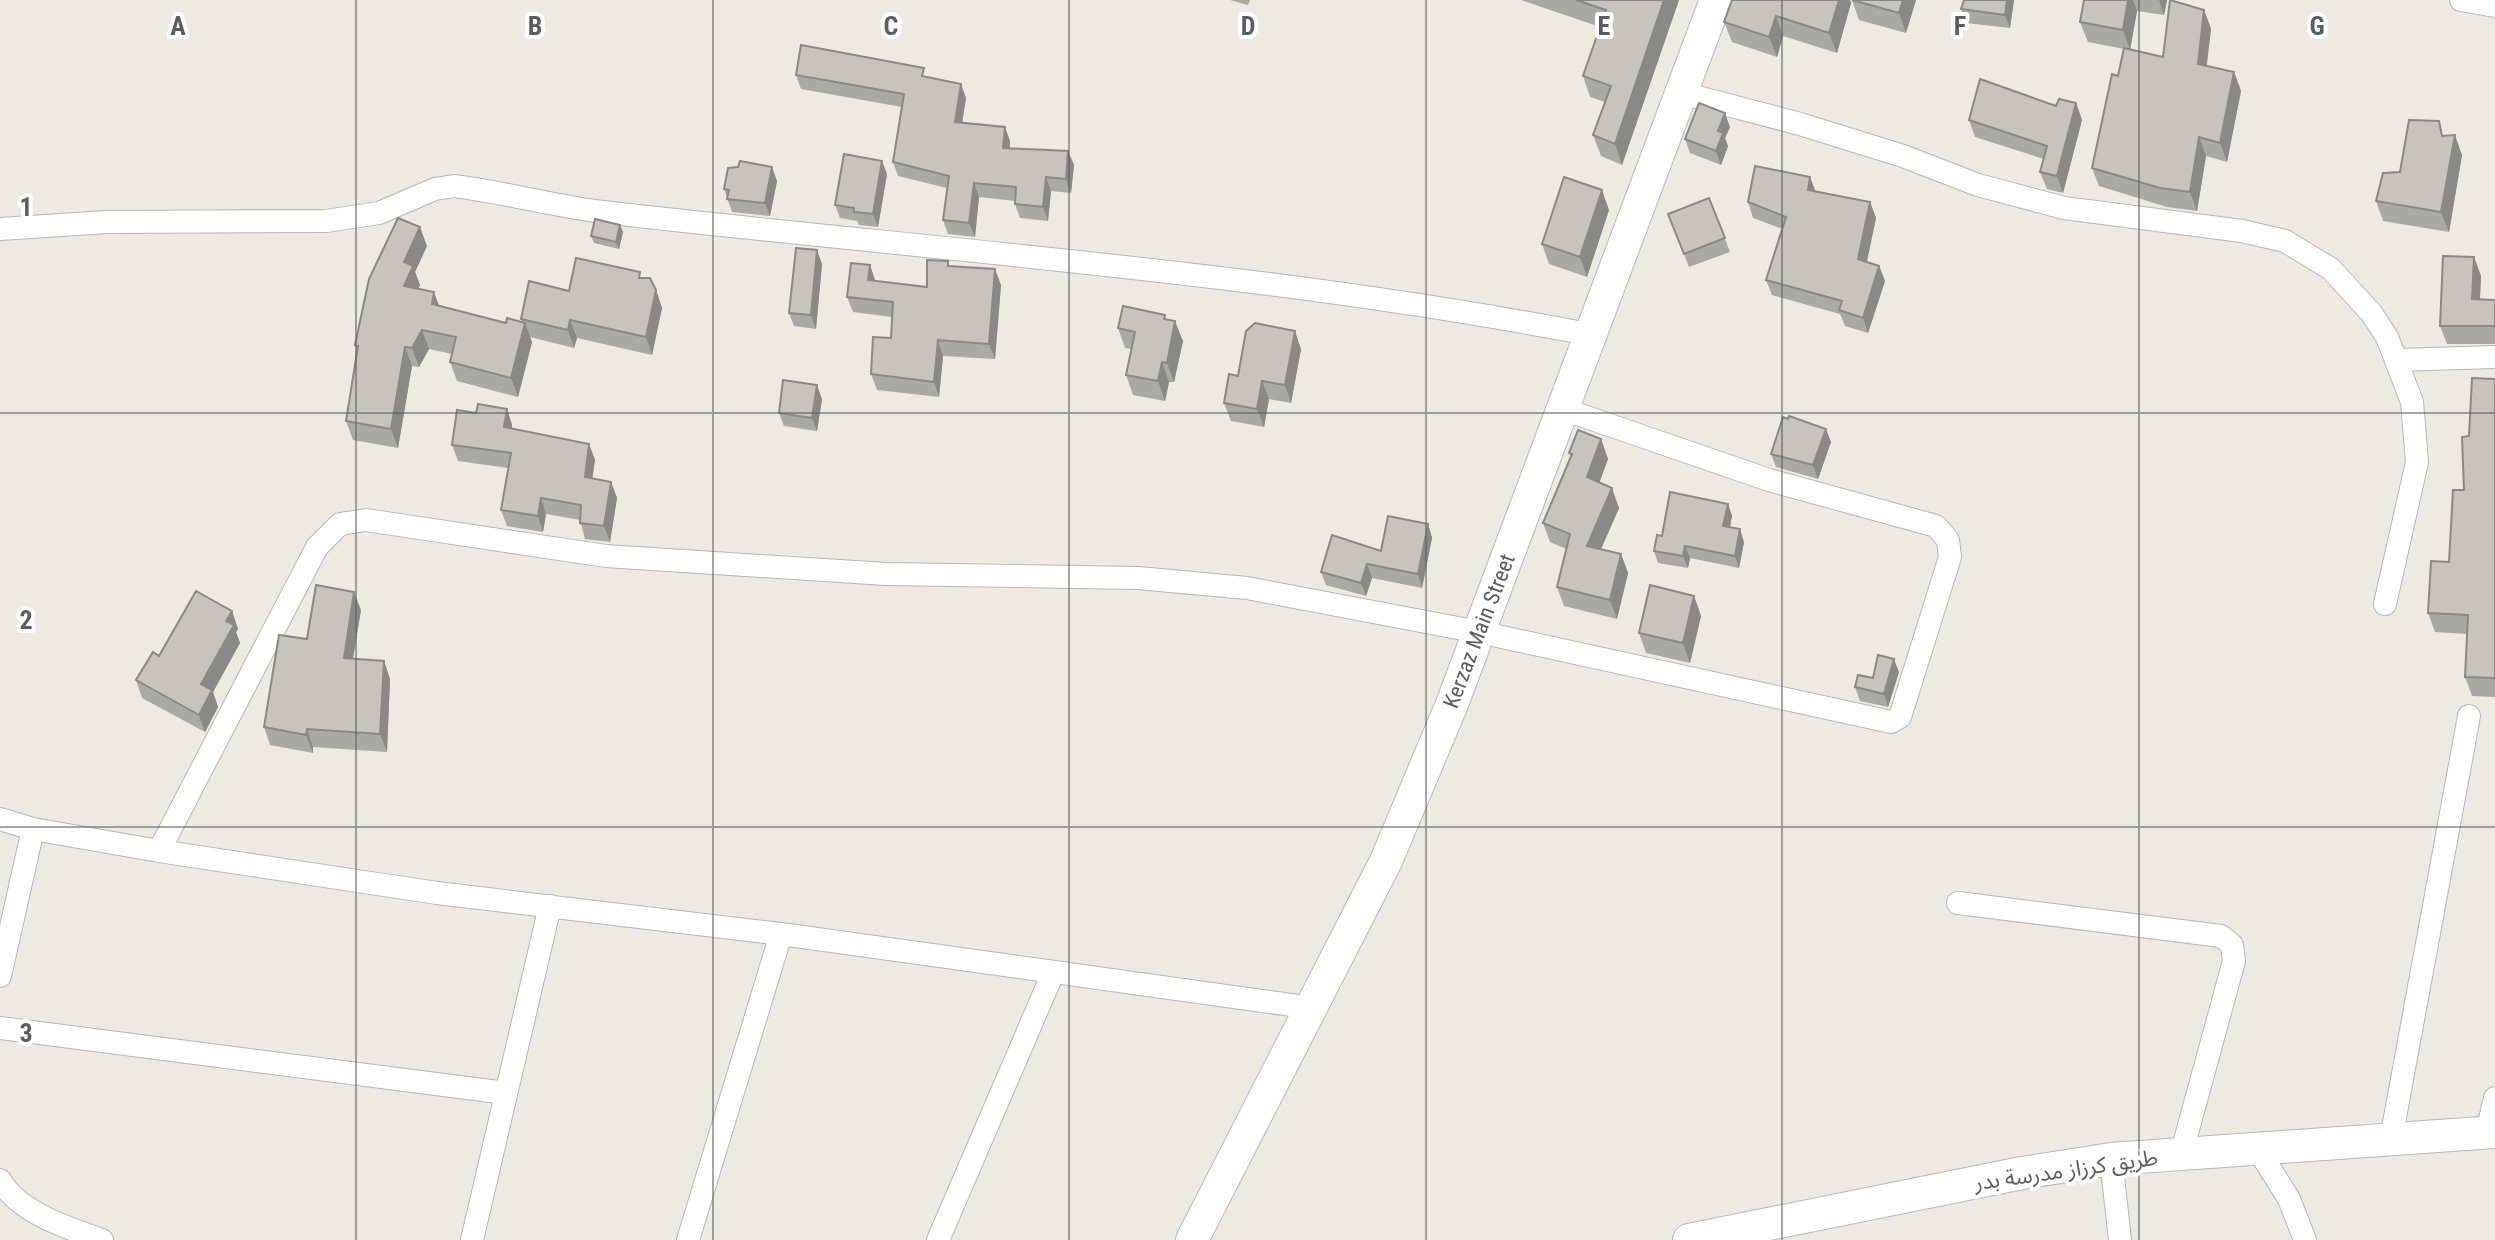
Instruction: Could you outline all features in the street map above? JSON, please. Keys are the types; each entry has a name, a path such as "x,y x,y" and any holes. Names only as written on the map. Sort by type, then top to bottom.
{"street":[{"name":"Kerzaz Main Street","path":"1192,1240 1386,861 1479,632 1593,335 1716,0"},
{"path":"2461,0 2495,6"},
{"path":"1682,93 1800,124 1903,156 1978,185 2064,208 2242,231 2285,241 2331,269 2372,314 2398,360 2412,402 2417,462 2385,604"},
{"path":"0,229 106,222 326,221 379,213 435,189 454,186 599,211 982,250 1217,279 1593,335"},
{"path":"2398,360 2495,357"},
{"path":"159,851 317,547 340,524 366,520 606,556 886,574 1138,578 1247,588 1479,632 1839,712 1891,722 1900,717 1950,557 1948,540 1936,526 1769,480 1563,409"},
{"path":"2391,1139 2469,716"},
{"path":"0,819 33,829 159,851 1313,1008"},
{"path":"0,976 33,829"},
{"path":"1958,903 2221,936 2232,945 2234,961 2181,1155"},
{"path":"472,1240 550,906"},
{"path":"688,1240 781,934"},
{"path":"938,1240 1053,973"},
{"path":"0,1028 506,1093"},
{"path":"2491,1132 2495,1098"},
{"name":"طريق كرزاز مدرسة بدر","path":"1689,1240 2006,1176 2111,1159 2491,1132"},
{"path":"2257,1148 2289,1199 2305,1240"},
{"path":"2111,1159 2120,1240"},
{"path":"0,1180 5,1189 43,1216 102,1240"}],"building":[{"path":"1576,0 1664,0 1615,144 1593,135 1611,86 1583,76 1606,10"},
{"path":"1732,0 1839,0 1829,33 1776,16 1769,37 1724,22"},
{"path":"1852,0 1903,0 1899,13"},
{"path":"1964,0 2007,0 2005,15 1961,9"},
{"path":"2084,0 2128,0 2123,30 2080,22"},
{"path":"2170,0 2204,10 2198,64 2234,72 2220,143 2199,137 2190,192 2160,188 2092,168 2112,74 2118,76 2124,48 2163,57"},
{"path":"801,45 924,68 922,76 961,84 955,122 1005,127 1003,148 1068,151 1066,179 1046,177 1043,207 1015,204 1016,187 974,183 969,223 943,220 949,176 893,162 904,94 796,75"},
{"path":"1980,79 2056,106 2059,99 2076,103 2057,176 2040,172 2047,146 1969,120"},
{"path":"1699,103 1725,113 1718,131 1723,133 1716,151 1685,139"},
{"path":"2409,120 2439,121 2442,136 2455,135 2441,212 2376,201 2383,173 2400,172"},
{"path":"844,154 882,161 873,214 854,212 854,208 835,205"},
{"path":"740,161 772,167 765,203 727,199 729,190 724,189 728,168 738,167"},
{"path":"1755,166 1810,177 1808,190 1870,202 1858,259 1879,266 1863,318 1839,310 1842,301 1766,280 1786,217 1748,202"},
{"path":"1564,177 1602,190 1580,257 1542,244"},
{"path":"1709,198 1725,238 1684,254 1668,214"},
{"path":"398,218 420,227 404,262 413,266 404,286 434,292 432,304 506,323 507,318 525,323 511,378 450,362 456,337 422,330 412,348 405,347 391,429 346,421 358,346 355,345 369,279"},
{"path":"595,219 620,225 616,242 591,236"},
{"path":"796,248 817,250 811,315 789,313"},
{"path":"2443,256 2474,257 2472,299 2495,300 2495,326 2440,326"},
{"path":"576,258 640,272 639,278 650,278 656,290 646,337 570,320 568,330 521,319 529,281 569,291"},
{"path":"927,260 948,261 948,266 995,269 989,344 938,340 934,382 871,374 873,337 891,338 893,302 847,297 851,263 870,265 868,280 927,287"},
{"path":"1123,306 1165,315 1164,319 1175,321 1167,363 1162,362 1158,381 1126,375 1135,332 1118,328"},
{"path":"1255,323 1295,331 1285,385 1262,381 1257,409 1224,403 1229,374 1238,376 1246,331"},
{"path":"2472,378 2495,379 2495,678 2465,677 2468,615 2428,613 2431,561 2449,562 2453,490 2464,490 2462,437 2469,436"},
{"path":"783,380 817,385 812,418 779,413"},
{"path":"478,404 507,409 504,427 589,444 585,477 611,482 604,526 580,523 581,505 541,498 538,516 501,510 511,453 452,445 457,410 476,413"},
{"path":"1789,416 1826,429 1813,465 1771,454 1783,417 1788,419"},
{"path":"1578,430 1601,439 1587,477 1612,488 1587,546 1621,554 1610,600 1557,587 1570,534 1543,523 1572,454 1569,453"},
{"path":"1670,492 1728,504 1723,526 1740,529 1735,556 1685,546 1683,556 1654,551 1657,535 1662,536"},
{"path":"1388,516 1428,524 1418,574 1367,564 1361,583 1321,572 1332,535 1381,551"},
{"path":"316,585 354,592 344,658 384,661 380,734 307,729 306,735 264,727 279,635 307,639"},
{"path":"1650,585 1694,596 1683,643 1639,633"},
{"path":"196,591 232,611 226,621 234,625 201,684 212,690 199,715 136,680 153,652 159,656"},
{"path":"1878,655 1894,659 1884,694 1855,687 1858,675 1873,678"}]}
